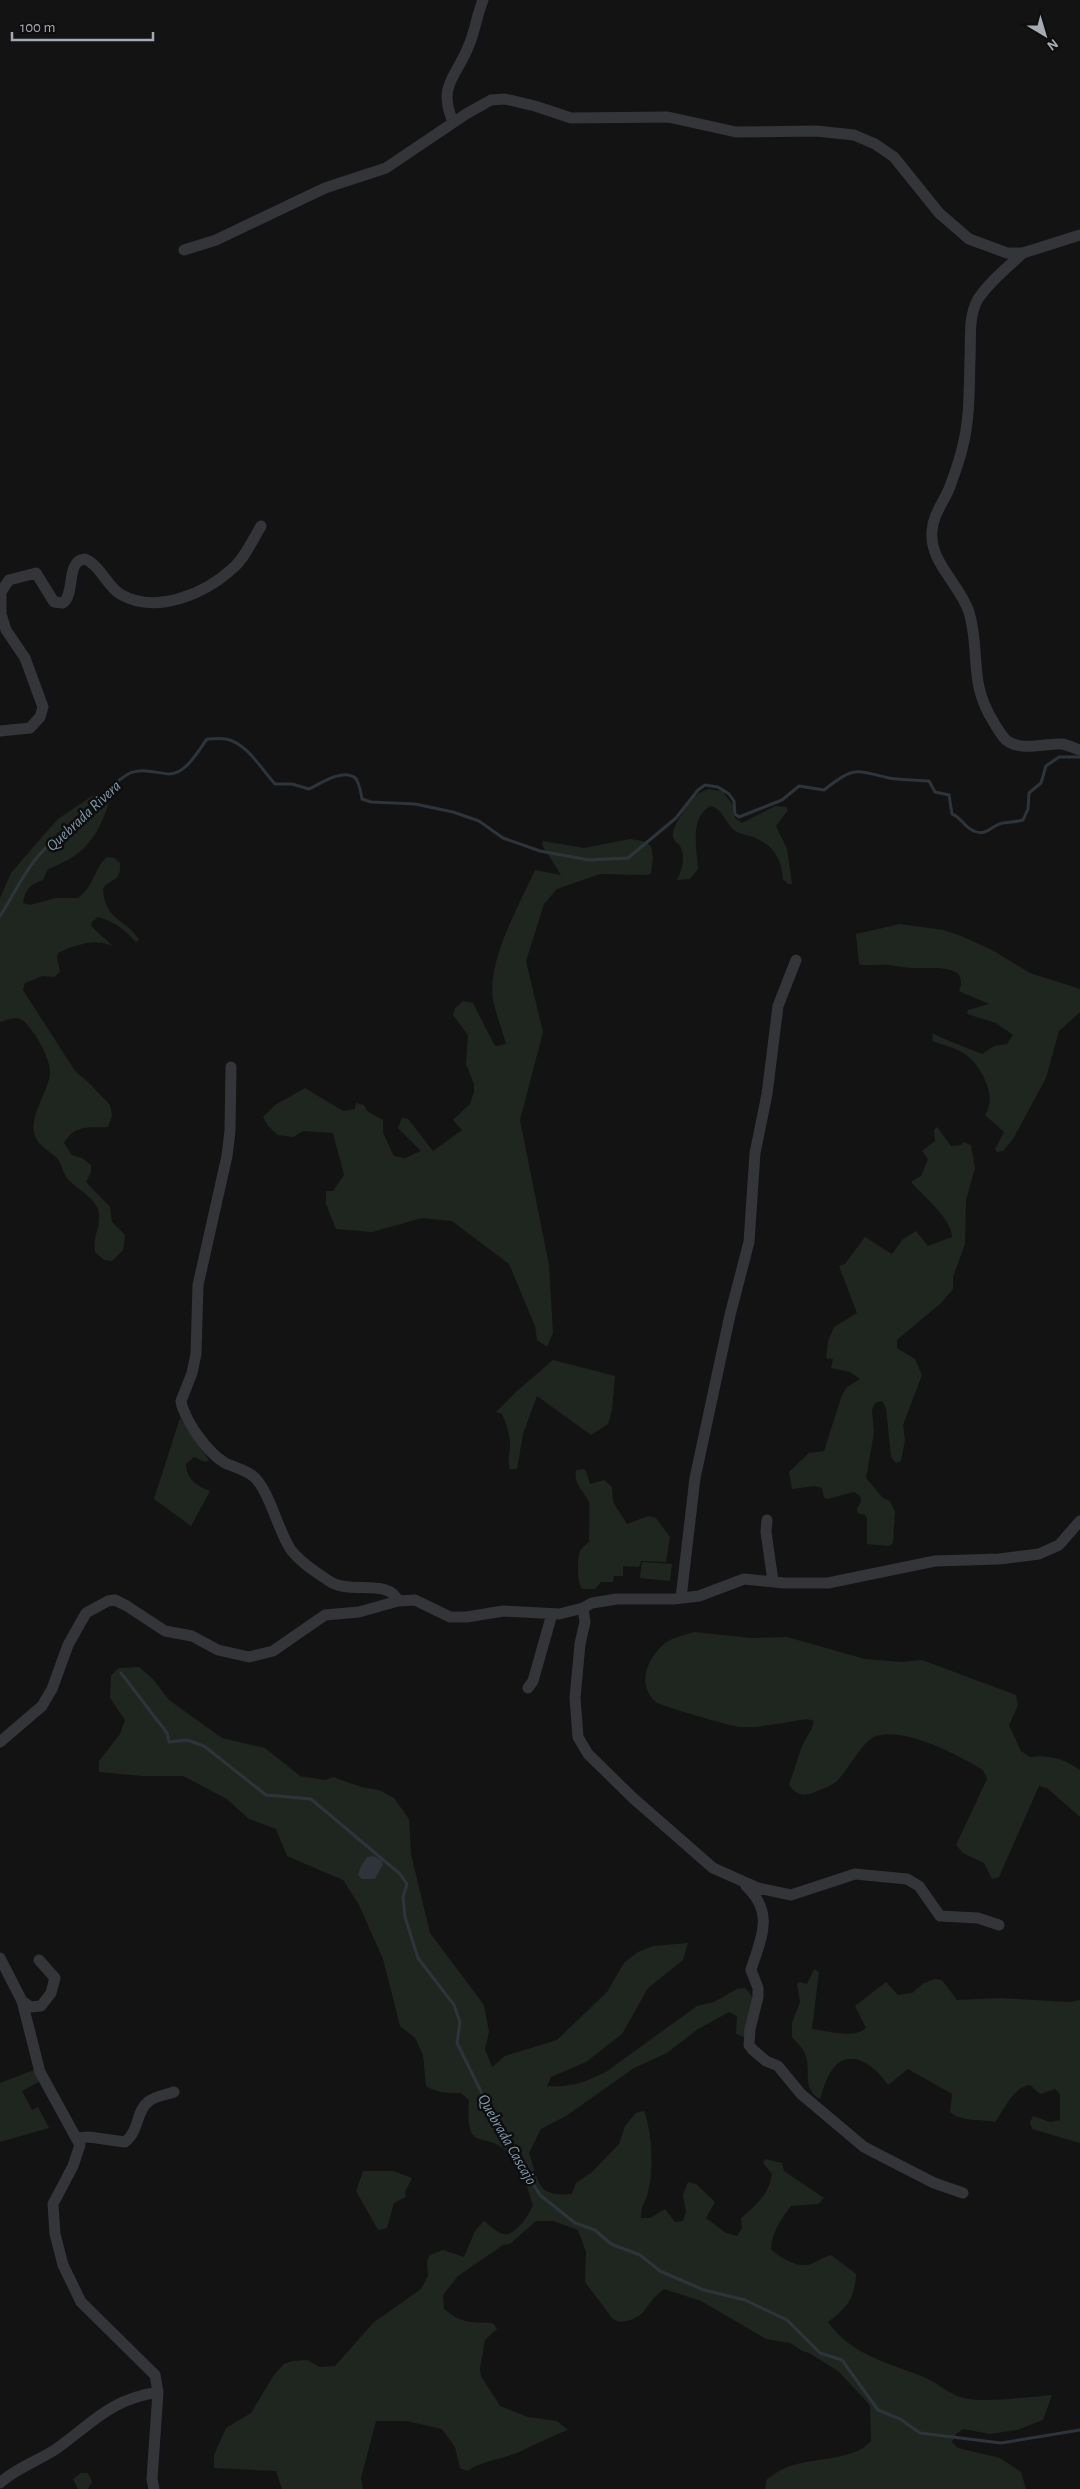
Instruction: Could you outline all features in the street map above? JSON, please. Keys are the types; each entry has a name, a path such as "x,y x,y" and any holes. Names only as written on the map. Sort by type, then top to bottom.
{"street":[{"path":"453,122 446,106 449,85 469,46 483,0"},
{"path":"184,250 216,240 325,188 386,168 453,122 491,100 505,99 535,106 571,118 668,117 736,132 816,131 854,135 874,144 894,157 939,213 970,240 1007,253 1023,253 1080,235"},
{"path":"1023,253 997,277 978,300 973,314 969,399 964,444 948,489 935,517 932,532 945,573 962,594 968,611 974,636 977,687 989,715 1004,738 1017,744 1046,747 1062,744 1080,750"},
{"path":"0,731 30,728 40,717 42,707 24,658 6,630 1,614 1,592 9,580 36,573 54,602 63,603 68,597 74,565 79,560 86,559 120,594 147,603 170,601 209,584 235,567 261,526"},
{"path":"681,1598 695,1478 730,1315 749,1242 755,1154 767,1094 778,1006 796,960"},
{"path":"231,1067 228,1148 223,1179 201,1266 198,1285 196,1354 192,1373 181,1401 182,1406 207,1447 226,1463 253,1476 261,1486 290,1549 303,1562 337,1586 355,1589 378,1588 393,1593 398,1601"},
{"path":"767,1520 766,1532 773,1582"},
{"path":"0,1742 42,1706 52,1689 68,1645 86,1613 100,1603 115,1600 165,1631 192,1636 218,1650 249,1657 274,1651 325,1615 359,1612 398,1601 414,1600 450,1617 458,1618 503,1611 552,1614 583,1608 592,1602 617,1599 699,1596 744,1579 773,1582 828,1583 936,1561 999,1560 1039,1554 1059,1545 1080,1521"},
{"path":"583,1608 585,1622 580,1644 575,1698 578,1737 584,1748 633,1798 713,1868 758,1888 791,1895 855,1874 907,1879 919,1886 940,1916 978,1918 999,1925"},
{"path":"528,1688 533,1681 552,1614"},
{"path":"734,1877 756,1896 763,1917 762,1941 751,1970 758,1988 758,1997 750,2029 749,2045 766,2061 778,2066 801,2094 864,2147 934,2182 963,2194"},
{"path":"0,1958 22,2001 40,2072 80,2145 78,2155 53,2204 54,2234 63,2265 81,2302 150,2368 158,2383 152,2479 154,2489"},
{"path":"22,2001 31,2007 41,2006 52,1993 55,1978 39,1960"},
{"path":"76,2138 88,2137 125,2142 134,2132 146,2103 152,2099 174,2092"},
{"path":"0,2482 56,2448 108,2408 132,2398 158,2392"}],"shaded area":[{"path":"708,789 722,791 733,805 735,818 742,823 775,806 786,807 788,810 776,826 787,849 792,884 788,884 783,879 778,858 771,848 760,840 734,830 718,809 710,806 699,818 697,826 698,869 690,879 677,880 682,868 683,859 682,850 673,837 675,827 690,802 699,793"},
{"path":"95,794 106,794 109,803 94,836 80,852 48,869 43,880 29,888 23,903 30,905 56,898 78,898 88,888 103,861 107,857 114,858 120,863 119,873 116,878 103,888 104,899 112,913 139,940 136,942 119,926 98,917 92,922 91,926 113,946 92,943 71,947 58,953 60,972 54,977 42,976 25,983 23,990 75,1071 110,1105 112,1116 108,1127 88,1127 77,1130 64,1143 72,1155 82,1158 91,1165 91,1172 86,1182 110,1207 112,1222 125,1235 123,1250 112,1261 104,1260 95,1252 99,1213 95,1203 67,1178 59,1160 42,1146 35,1136 34,1121 50,1074 45,1053 31,1030 22,1020 14,1018 0,1022 0,898 11,873 58,819"},
{"path":"630,839 642,841 651,846 653,857 651,873 648,875 600,874 557,889 544,904 526,961 543,1032 520,1120 549,1265 553,1333 547,1347 537,1340 535,1326 509,1264 452,1221 422,1218 372,1232 336,1229 326,1204 326,1191 333,1191 344,1175 333,1133 303,1131 293,1137 278,1135 268,1126 263,1117 275,1105 305,1088 343,1111 355,1109 356,1103 364,1105 367,1111 383,1120 383,1133 394,1156 405,1158 421,1151 398,1128 402,1118 408,1119 433,1151 462,1130 453,1120 470,1104 474,1092 474,1084 466,1064 468,1035 453,1015 455,1008 463,1001 473,1003 494,1044 496,1046 506,1044 493,1000 492,984 499,951 535,870 561,875 542,845 543,841 584,848"},
{"path":"900,924 943,930 961,936 992,950 1030,973 1080,989 1080,1012 1059,1031 1046,1078 1013,1139 1003,1151 997,1152 995,1149 1004,1132 985,1115 989,1108 990,1099 982,1073 965,1054 954,1048 932,1041 933,1033 982,1054 994,1046 1007,1044 1013,1035 996,1023 967,1014 968,1010 989,1004 959,991 961,982 955,972 940,968 859,964 856,934"},
{"path":"937,1127 951,1146 961,1145 963,1142 971,1145 975,1168 966,1200 965,1244 953,1277 953,1289 941,1303 897,1340 897,1348 915,1359 922,1375 903,1425 905,1440 901,1461 896,1463 891,1457 886,1408 882,1401 875,1403 872,1410 874,1433 866,1478 883,1498 890,1501 895,1512 893,1543 889,1546 867,1544 867,1518 865,1515 858,1513 857,1508 861,1502 860,1496 854,1492 828,1499 824,1498 822,1488 815,1486 792,1489 789,1472 809,1453 824,1451 842,1395 847,1387 860,1379 850,1372 831,1368 833,1359 826,1358 828,1341 834,1327 857,1313 839,1266 845,1264 865,1237 892,1254 902,1240 916,1231 928,1246 952,1237 948,1223 911,1182 921,1176 928,1159 922,1151 935,1141 934,1130"},
{"path":"553,1360 615,1376 612,1410 608,1424 591,1435 537,1396 523,1434 517,1469 510,1469 509,1433 502,1414 496,1412"},
{"path":"180,1418 209,1460 205,1462 194,1457 186,1464 190,1478 201,1487 210,1491 191,1526 154,1499"},
{"path":"583,1469 586,1471 590,1484 604,1480 612,1487 613,1502 627,1524 648,1516 656,1518 670,1537 666,1562 641,1561 639,1567 623,1566 623,1576 614,1576 613,1582 601,1582 595,1589 582,1589 578,1576 578,1559 580,1551 589,1542 589,1502 577,1484 575,1475 576,1470"},
{"path":"642,1562 672,1564 670,1581 640,1578"},
{"path":"694,1632 751,1638 787,1637 865,1659 902,1662 922,1660 1016,1695 1018,1705 1009,1725 1021,1751 1030,1757 1056,1758 1080,1770 1080,1817 1047,1788 1039,1786 999,1877 992,1879 984,1863 963,1853 956,1845 987,1779 983,1770 946,1750 902,1735 888,1734 876,1736 866,1743 836,1782 811,1794 797,1793 789,1785 802,1746 814,1721 807,1719 766,1726 741,1727 670,1708 656,1702 650,1695 646,1688 645,1680 646,1672 653,1656 668,1641"},
{"path":"139,1667 153,1679 169,1700 222,1738 265,1748 300,1776 325,1780 333,1777 361,1787 379,1790 394,1798 409,1819 411,1854 430,1933 484,2005 489,2032 485,2049 492,2067 505,2056 557,2040 607,1992 624,1963 638,1952 653,1946 688,1943 683,1960 648,1988 622,2034 586,2062 551,2077 547,2086 577,2084 606,2072 697,2006 714,2002 737,1989 745,1988 750,1993 753,2011 744,2037 736,2034 737,2016 729,2012 698,2029 667,2053 634,2068 566,2116 541,2129 529,2153 541,2186 552,2193 572,2194 576,2183 592,2172 619,2144 625,2126 636,2113 644,2111 649,2129 651,2173 647,2196 641,2211 641,2218 650,2218 665,2209 675,2222 683,2221 686,2212 683,2195 688,2182 696,2184 715,2202 706,2218 726,2233 737,2236 742,2228 741,2218 761,2199 768,2188 772,2174 763,2163 765,2159 782,2163 784,2171 824,2198 818,2204 791,2206 775,2231 771,2249 788,2261 804,2265 831,2255 856,2274 854,2290 849,2302 828,2322 848,2343 886,2363 926,2378 960,2397 992,2400 1052,2395 1043,2420 1017,2430 990,2434 963,2429 956,2434 952,2442 958,2448 1000,2458 1021,2472 1026,2489 765,2489 767,2479 783,2469 805,2462 853,2453 863,2448 871,2441 870,2406 868,2403 838,2371 809,2353 790,2343 766,2339 701,2301 664,2289 636,2318 619,2322 612,2318 585,2282 586,2252 578,2230 553,2221 536,2221 510,2244 503,2245 458,2276 443,2295 444,2309 461,2320 493,2323 497,2329 485,2340 480,2369 481,2376 500,2406 528,2417 557,2421 568,2430 518,2452 483,2463 467,2471 460,2468 455,2447 442,2429 406,2421 376,2421 361,2478 363,2489 282,2489 276,2471 214,2468 214,2455 226,2428 251,2413 274,2375 284,2364 292,2361 307,2360 320,2367 335,2366 373,2323 421,2289 428,2276 427,2261 430,2255 443,2250 464,2257 475,2231 484,2221 500,2233 511,2233 516,2230 528,2215 533,2205 521,2171 509,2153 492,2142 473,2135 470,2129 469,2100 461,2093 448,2093 426,2086 423,2055 415,2038 400,2026 383,1959 359,1905 343,1880 287,1856 276,1829 249,1819 227,1799 183,1776 143,1776 99,1772 99,1761 120,1734 125,1720 110,1698 111,1675 119,1668"},
{"path":"373,1856 381,1860 383,1864 375,1879 362,1879 358,1875 361,1866 367,1857"},
{"path":"814,1969 819,1972 812,2029 848,2034 866,2028 855,2006 886,1982 898,1995 912,1993 924,1983 935,1979 942,1980 957,2000 1000,1998 1070,2002 1080,2000 1080,2143 1032,2129 1030,2122 1033,2116 1050,2122 1060,2120 1060,2094 1055,2089 1040,2094 1030,2085 1024,2087 1014,2094 995,2122 965,2119 950,2112 952,2094 908,2069 888,2085 868,2065 852,2059 844,2060 837,2064 828,2076 820,2099 814,2095 809,2085 805,2053 792,2037 792,2023 800,2002 797,1984 799,1982 807,1984"},
{"path":"34,2070 39,2082 22,2091 32,2110 38,2107 49,2128 0,2142 0,2083"},
{"path":"363,2171 393,2171 412,2178 405,2192 406,2197 394,2203 387,2228 378,2230 356,2191"},
{"path":"81,2473 88,2473 92,2482 88,2489 78,2489 73,2479"}],"waterway":[{"name":"Quebrada Rivera","path":"0,916 28,869 41,853 53,841 82,819 121,778 138,771 175,773 191,761 207,739 226,739 241,746 275,784 292,784 309,789 331,778 349,775 357,781 362,799 371,802 415,804 453,812 479,821 503,838 540,851 589,860 628,858 676,818 698,790 705,785 718,787 729,794 734,801 735,814 739,817 782,800 799,786 824,790 842,777 855,772 894,779 929,781 935,792 949,795 952,814 971,829 982,833 999,824 1023,820 1028,809 1029,793 1041,783 1046,766 1059,757 1080,757"},
{"name":"Quebrada Cascajo","path":"121,1673 167,1733 169,1742 187,1740 204,1746 266,1795 311,1799 400,1874 407,1884 403,1897 405,1917 418,1958 454,2005 460,2022 457,2043 503,2136 540,2195 575,2223 595,2230 611,2244 640,2255 660,2271 704,2290 745,2300 787,2320 820,2353 842,2360 878,2410 900,2419 920,2433 1001,2443 1080,2430"}]}
